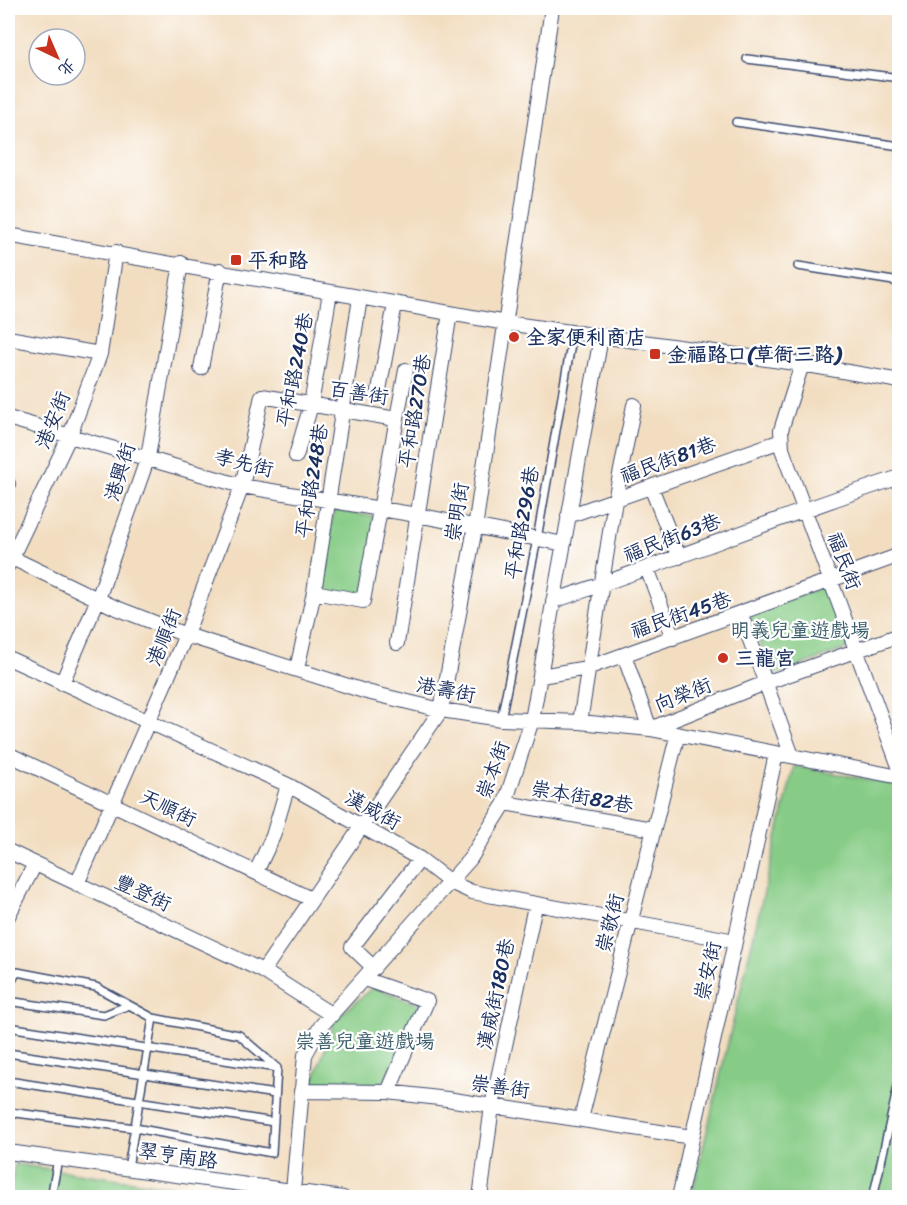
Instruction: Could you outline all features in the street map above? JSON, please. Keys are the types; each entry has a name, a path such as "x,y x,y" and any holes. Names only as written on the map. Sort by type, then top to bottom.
{"street":[{"name":"崇明街","path":"263,971 441,710 475,528 552,8"},
{"path":"8,235 181,263 394,304 573,333 802,364 900,381"},
{"name":"港安街","path":"8,560 70,435 100,354 116,252"},
{"name":"港興街","path":"62,683 98,599 148,457 181,263"},
{"path":"201,368 220,270"},
{"name":"平和路240巷","path":"296,456 311,405 330,292"},
{"name":"平和路248巷","path":"297,669 314,592 360,298"},
{"path":"379,390 394,304"},
{"name":"平和路270巷","path":"397,643 450,313"},
{"name":"崇本街","path":"292,1194 305,1055 321,1026 470,859 505,803 532,720 601,337"},
{"path":"8,338 100,354"},
{"path":"781,441 781,430 802,364"},
{"path":"396,419 406,370"},
{"name":"百善街","path":"262,396 396,419 363,601 314,592"},
{"name":"港順街","path":"77,884 186,635 242,486 262,396"},
{"path":"580,722 615,500 634,405"},
{"name":"孝先街","path":"8,418 242,486 417,515 564,544"},
{"name":"福民街81巷","path":"568,516 781,441"},
{"name":"福民街","path":"781,441 856,650 895,743 900,770"},
{"name":"福民街63巷","path":"553,601 679,557 804,508 900,477"},
{"path":"651,487 679,557"},
{"name":"福民街45巷","path":"541,676 587,668 741,615 900,555"},
{"name":"港壽街","path":"8,560 186,635 367,692 441,710 501,719 580,722 650,729 900,777"},
{"path":"647,568 673,638"},
{"path":"741,615 792,756"},
{"name":"向榮街","path":"650,729 765,683 900,635"},
{"path":"624,655 650,729"},
{"name":"漢威街","path":"8,658 288,785 420,860 450,882 472,892 535,906 631,920 735,941"},
{"name":"崇敬街","path":"581,1119 677,736"},
{"name":"天順街","path":"8,754 311,899"},
{"name":"崇安街","path":"679,1197 777,754"},
{"path":"256,872 273,836 288,785"},
{"name":"崇本街82巷","path":"505,803 652,830"},
{"name":"豐登街","path":"8,851 263,971 332,1015"},
{"path":"374,968 352,947 420,860"},
{"path":"8,916 35,864"},
{"name":"漢威街180巷","path":"480,1197 492,1106 535,906"},
{"path":"364,979 427,1001 388,1092"},
{"name":"崇善街","path":"302,1091 388,1092 692,1137"},
{"name":"翠亨南路","path":"8,1152 292,1194 343,1197"}],"lane":[{"path":"747,59 900,78"},
{"path":"736,122 900,146"},
{"path":"798,266 900,282"},
{"name":"平和路296巷","path":"501,719 537,539 573,333"},
{"path":"8,987 17,972 96,987 153,1018 239,1035 277,1068"},
{"path":"8,1001 104,1016 129,1005"},
{"path":"128,1168 153,1018"},
{"path":"8,1027 277,1068"},
{"path":"8,1053 275,1094"},
{"path":"8,1112 135,1128 272,1153 277,1068"},
{"path":"873,1197 900,1077"},
{"path":"8,1082 274,1122"},
{"path":"893,1115 900,1122"},
{"path":"51,1197 58,1159"}],"green space":[{"path":"334,510 378,517 363,599 320,592"},
{"name":"明義兒童遊戲場","path":"828,584 851,647 772,676 749,614"},
{"path":"794,766 899,785 899,1197 691,1198"},
{"name":"崇善兒童遊戲場","path":"373,987 420,1005 383,1085 313,1083 335,1020"},
{"path":"15,1164 243,1197 8,1198"}],"place":[{"name":"平和路","path":"236,260"},
{"name":"全家便利商店","path":"514,337"},
{"name":"金福路口(草衙三路)","path":"655,354"},
{"name":"三龍宮","path":"723,658"}]}
